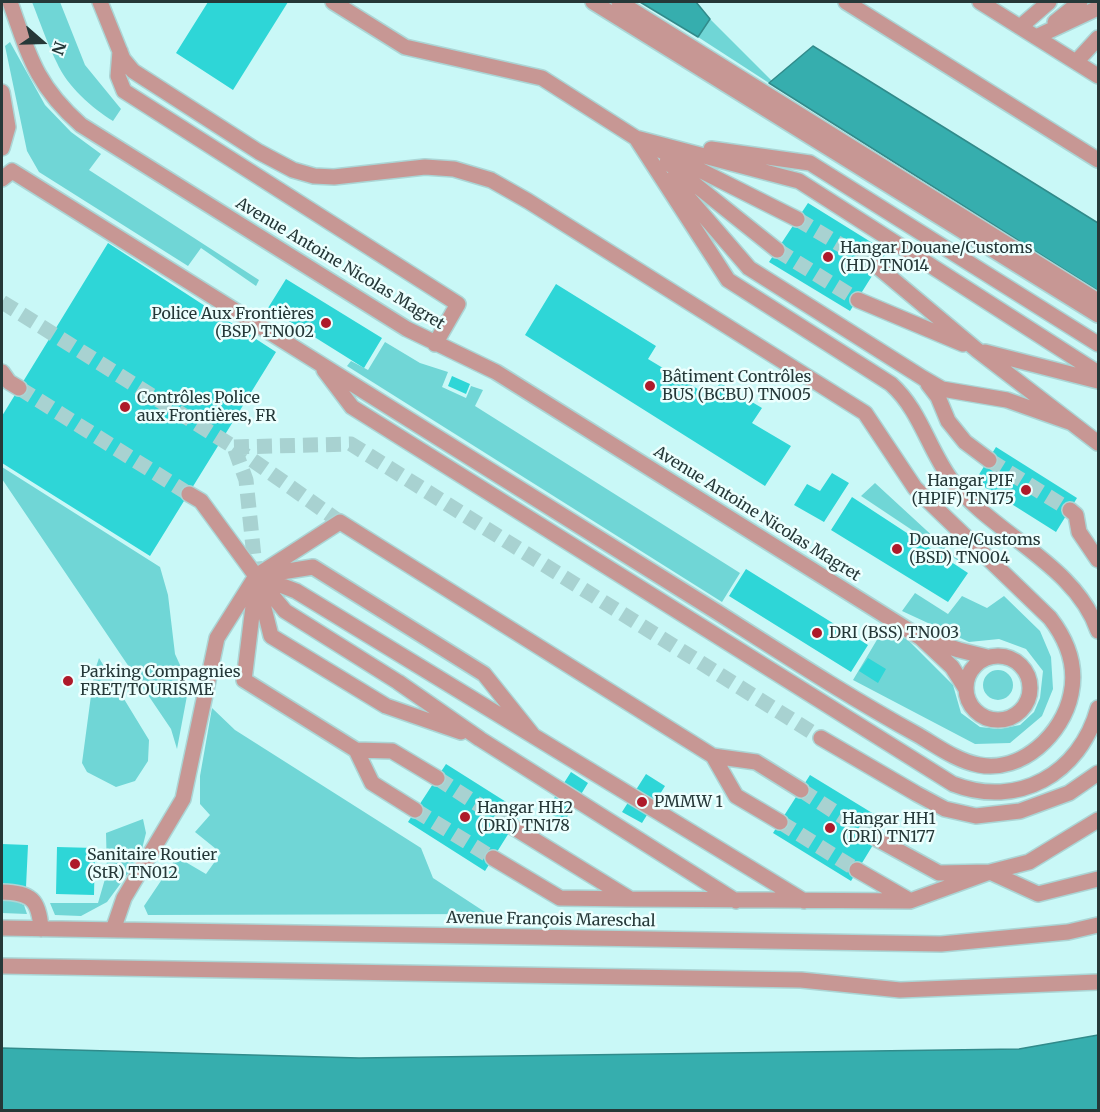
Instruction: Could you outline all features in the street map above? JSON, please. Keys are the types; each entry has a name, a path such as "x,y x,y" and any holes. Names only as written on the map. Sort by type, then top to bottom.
{"street":[{"name":"Avenue Antoine Nicolas Magret","path":"10,2 37,72 58,102 81,125 407,329 496,372 921,638 952,668 966,689 968,700 974,709 987,718 1008,719 1018,714 1025,706 1031,691 1030,680 1026,670 1018,662 1009,657 998,655 987,657 921,638"},
{"path":"2,180 12,171 855,698 959,758 980,765 1002,765 1014,761 1043,743 1057,728 1067,708 1072,687 1072,666 1066,644 1056,626 915,488 865,413 491,180 467,172 425,167 334,177 314,176 293,170 259,152 133,71 123,59 100,2"},
{"path":"333,2 405,47 542,78 636,138 797,219"},
{"path":"593,2 1098,315"},
{"path":"619,2 1098,301"},
{"path":"846,2 1098,160"},
{"path":"980,2 1098,76"},
{"path":"1020,27 1049,2"},
{"path":"1036,37 1068,2"},
{"path":"1036,37 1080,2"},
{"path":"1036,37 1095,2"},
{"path":"1036,37 1098,8"},
{"path":"1076,62 1098,38"},
{"path":"1076,62 1098,44"},
{"path":"1076,62 1098,50"},
{"path":"120,51 118,76 124,91 458,304 435,344"},
{"path":"2,93 8,127 2,148"},
{"path":"636,138 777,250"},
{"path":"636,138 728,280 900,392 916,414 939,461 952,481 975,504 1068,583 1084,602 1098,631"},
{"path":"636,138 810,163 1098,344"},
{"path":"636,138 799,181 1098,373"},
{"path":"636,138 749,268 942,389 1007,400 1072,423"},
{"path":"878,267 977,350 1098,443"},
{"path":"858,300 977,350 1098,381"},
{"path":"318,363 352,407 953,784 979,792 998,793 1017,790 1041,782 1061,768 1081,746 1095,720 1098,708"},
{"path":"2,372 9,382 19,388"},
{"path":"923,378 938,397 948,421 965,442 988,459"},
{"path":"189,494 201,501 256,576 285,611 398,682 480,739 736,901"},
{"path":"1070,510 1076,515 1079,532 1098,560"},
{"path":"113,930 124,897 183,799 217,638 256,576 340,522 713,756 756,762 801,790"},
{"path":"256,576 313,567 484,674 532,734"},
{"path":"256,576 296,591 804,901"},
{"path":"256,576 271,636 386,706 480,739"},
{"path":"256,576 244,680 356,750 392,751 437,778"},
{"path":"966,689 967,679 972,669 987,657"},
{"path":"821,738 945,809 976,816 1020,812 1069,794 1098,773"},
{"path":"356,750 372,783 416,810"},
{"path":"713,756 736,796 780,822"},
{"path":"493,858 560,898 910,901 990,872 1029,862 1098,820"},
{"path":"513,827 630,899"},
{"path":"877,839 939,873 990,872 1038,894 1098,879"},
{"path":"857,870 910,901"},
{"path":"2,892 28,896 36,903 41,929"},
{"name":"Avenue François Mareschal","path":"2,928 941,944 1068,932 1098,925"},
{"path":"2,966 801,980 900,990 1098,982"}],"shaded area":[{"path":"32,2 60,2 85,65 121,109 113,121 89,103 61,72"},
{"path":"640,2 696,2 710,19 698,37"},
{"path":"710,19 772,81 769,83 698,37"},
{"path":"10,42 45,105 71,132 101,154 89,170 259,280 256,286 201,248 188,266 39,172 27,151 5,46"},
{"path":"813,46 1098,223 1098,291 769,83"},
{"path":"385,342 420,363 448,372 442,387 466,398 471,386 483,390 475,406 740,573 722,602 347,366 351,361 368,370"},
{"path":"2,467 160,567 168,595 175,654 189,685 177,749 171,729 2,479"},
{"path":"875,483 963,564 861,496"},
{"path":"915,593 948,614 962,596 987,608 1004,596 1040,631 1051,657 1053,689 1042,716 1010,743 975,744 853,680 884,628 908,640 953,685 961,713 980,727 999,729 1020,725 1034,712 1040,698 1043,671 1026,649 999,639 969,642 902,611"},
{"path":"99,658 149,740 148,761 135,781 116,787 87,772 82,763 94,673"},
{"path":"998,670 1009,674 1013,685 1009,696 998,700 987,696 983,685 987,674"},
{"path":"212,708 235,730 421,848 433,878 488,914 148,915 144,906 177,857 206,874 221,853 195,832 210,815 200,804 200,776"},
{"path":"143,819 146,833 140,857 107,902 81,916 55,915 50,903 98,903 107,872 106,833"},
{"path":"2,901 16,901 24,905 27,914 2,913"},
{"path":"1098,1035 1098,1110 2,1110 2,1048 359,1058 1019,1049"}],"building":[{"path":"208,2 288,2 233,90 176,53"},
{"name":"Hangar Douane/Customs (HD) TN014","path":"808,203 887,252 850,311 769,262"},
{"name":"Contrôles Police aux Frontières, FR","path":"108,243 276,352 150,556 2,463 2,416"},
{"name":"Police Aux Frontières (BSP) TN002","path":"286,279 382,338 364,368 268,308"},
{"name":"Bâtiment Contrôles BUS (BCBU) TN005","path":"556,284 656,346 648,359 711,397 720,383 762,408 752,423 791,446 765,486 525,335"},
{"path":"452,376 470,384 466,394 448,386"},
{"name":"Hangar PIF (HPIF) TN175","path":"996,447 1077,498 1056,532 975,481"},
{"path":"832,473 849,483 824,522 794,505 807,484 820,491"},
{"name":"Douane/Customs (BSD) TN004","path":"852,497 968,573 948,602 831,530"},
{"name":"DRI (BSS) TN003","path":"746,569 868,645 851,672 729,596"},
{"path":"868,658 886,669 878,683 859,671"},
{"name":"Hangar HH2 (DRI) TN178","path":"446,764 522,812 485,871 408,822"},
{"path":"571,772 588,783 564,822 546,811"},
{"name":"PMMW 1","path":"646,774 665,786 642,823 622,812"},
{"name":"Hangar HH1 (DRI) TN177","path":"810,775 887,822 851,881 773,833"},
{"path":"2,844 28,845 26,887 2,886"},
{"name":"Sanitaire Routier (StR) TN012","path":"57,847 95,848 94,895 56,894"}],"tunnel":[{"path":"797,219 878,267"},
{"path":"777,250 858,300"},
{"path":"2,302 234,447 246,480 256,576"},
{"path":"19,388 189,494"},
{"path":"234,447 351,444 821,738"},
{"path":"234,447 340,522"},
{"path":"989,460 1070,510"},
{"path":"437,778 513,827"},
{"path":"801,790 877,839"},
{"path":"415,810 493,858"},
{"path":"780,822 857,870"}],"place":[{"name":"Hangar Douane/Customs (HD) TN014","path":"828,257"},
{"name":"Police Aux Frontières (BSP) TN002","path":"326,323"},
{"name":"Bâtiment Contrôles BUS (BCBU) TN005","path":"650,386"},
{"name":"Contrôles Police aux Frontières, FR","path":"125,407"},
{"name":"Hangar PIF (HPIF) TN175","path":"1026,490"},
{"name":"Douane/Customs (BSD) TN004","path":"897,549"},
{"name":"DRI (BSS) TN003","path":"817,633"},
{"name":"Parking Compagnies FRET/TOURISME","path":"68,681"},
{"name":"PMMW 1","path":"642,802"},
{"name":"Hangar HH2 (DRI) TN178","path":"465,817"},
{"name":"Hangar HH1 (DRI) TN177","path":"830,828"},
{"name":"Sanitaire Routier (StR) TN012","path":"75,864"}]}
